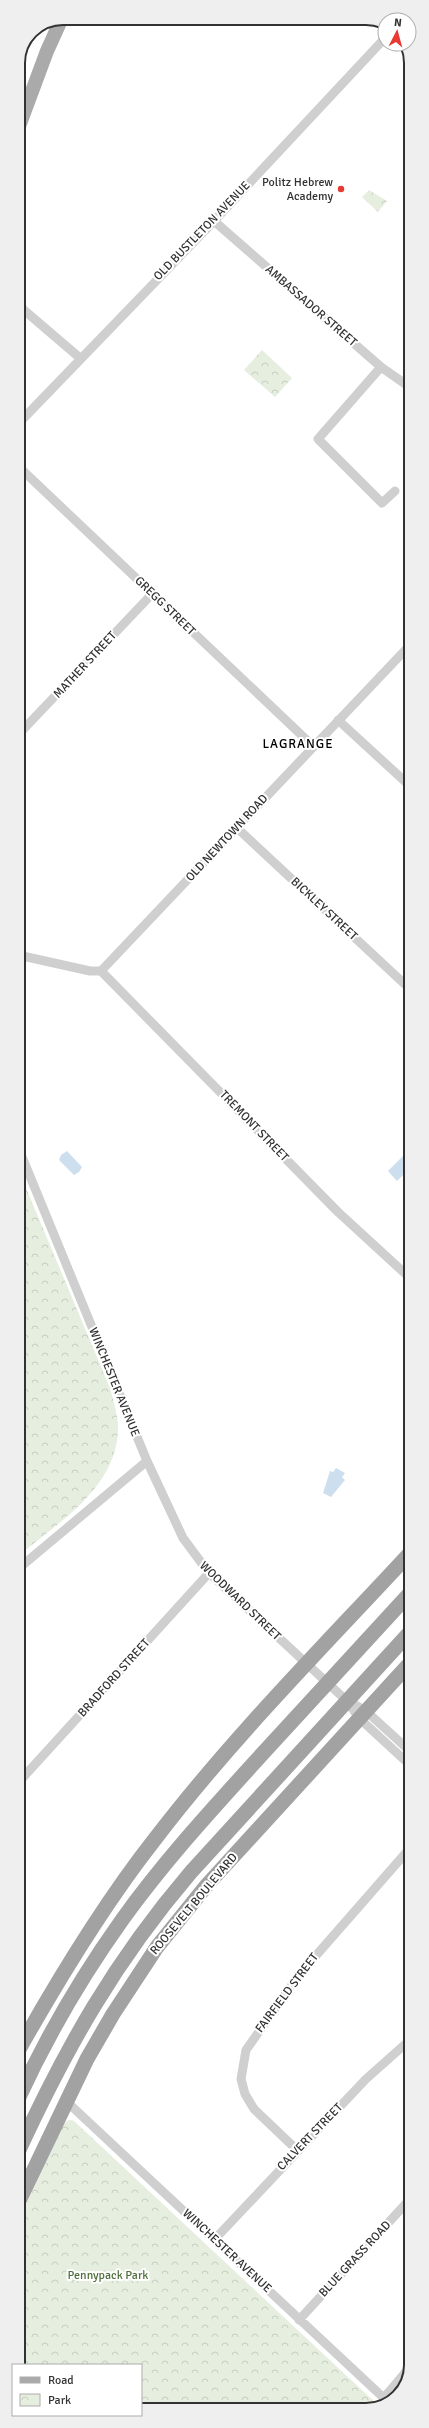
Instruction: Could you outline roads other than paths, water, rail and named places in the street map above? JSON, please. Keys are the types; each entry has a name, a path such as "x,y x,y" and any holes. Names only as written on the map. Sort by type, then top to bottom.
{"highway":[{"path":"25,2039 73,1956 150,1845 207,1775 404,1560"},
{"path":"25,2085 45,2045 76,1991 137,1899 198,1824 404,1600"},
{"name":"ROOSEVELT BOULEVARD","path":"25,2137 59,2067 95,2003 132,1946 173,1893 404,1639"},
{"name":"ROOSEVELT BOULEVARD","path":"25,2188 66,2101 97,2042 127,1992 161,1942 207,1885 404,1670"},
{"path":"127,1992 173,1893"},
{"path":"25,2170 46,2145"}],"main road":[{"path":"25,108 59,26"}],"street":[{"name":"OLD BUSTLETON AVENUE","path":"25,417 214,221 377,47"},
{"name":"AMBASSADOR STREET","path":"214,221 382,367 404,383"},
{"path":"25,311 80,358"},
{"path":"382,367 318,439 382,503 395,491"},
{"name":"GREGG STREET","path":"25,473 314,746"},
{"name":"MATHER STREET","path":"25,729 152,594"},
{"name":"OLD NEWTOWN ROAD","path":"101,970 404,651"},
{"path":"338,720 404,781"},
{"name":"BICKLEY STREET","path":"237,828 404,983"},
{"path":"25,957 90,971 101,970"},
{"name":"TREMONT STREET","path":"101,970 338,1212 404,1273"},
{"name":"WINCHESTER AVENUE","path":"25,1164 147,1461"},
{"path":"25,1563 147,1461"},
{"name":"WOODWARD STREET","path":"147,1461 183,1538 209,1574 347,1701 404,1746"},
{"name":"BRADFORD STREET","path":"25,1775 209,1574"},
{"name":"WOODWARD STREET","path":"363,1714 404,1758"},
{"name":"FAIRFIELD STREET","path":"297,2150 254,2109 245,2094 241,2079 246,2050 299,1974 404,1855"},
{"name":"CALVERT STREET","path":"214,2240 297,2150 366,2079 404,2045"},
{"name":"WINCHESTER AVENUE","path":"66,2101 384,2399"},
{"name":"BLUE GRASS ROAD","path":"299,2320 404,2206"},
{"path":"388,2396 401,2378"}],"water":[{"path":"67,1151 82,1167 79,1172 74,1175 59,1160 61,1155"},
{"path":"404,1155 404,1174 397,1181 388,1171"},
{"path":"336,1468 345,1473 342,1477 345,1480 331,1497 323,1493 330,1471 333,1472"}],"place":[{"name":"Politz Hebrew Academy","path":"341,189"}],"district":[{"name":"LAGRANGE","path":"298,744"}],"park label":[{"name":"Pennypack Park","path":"108,2275"}]}
